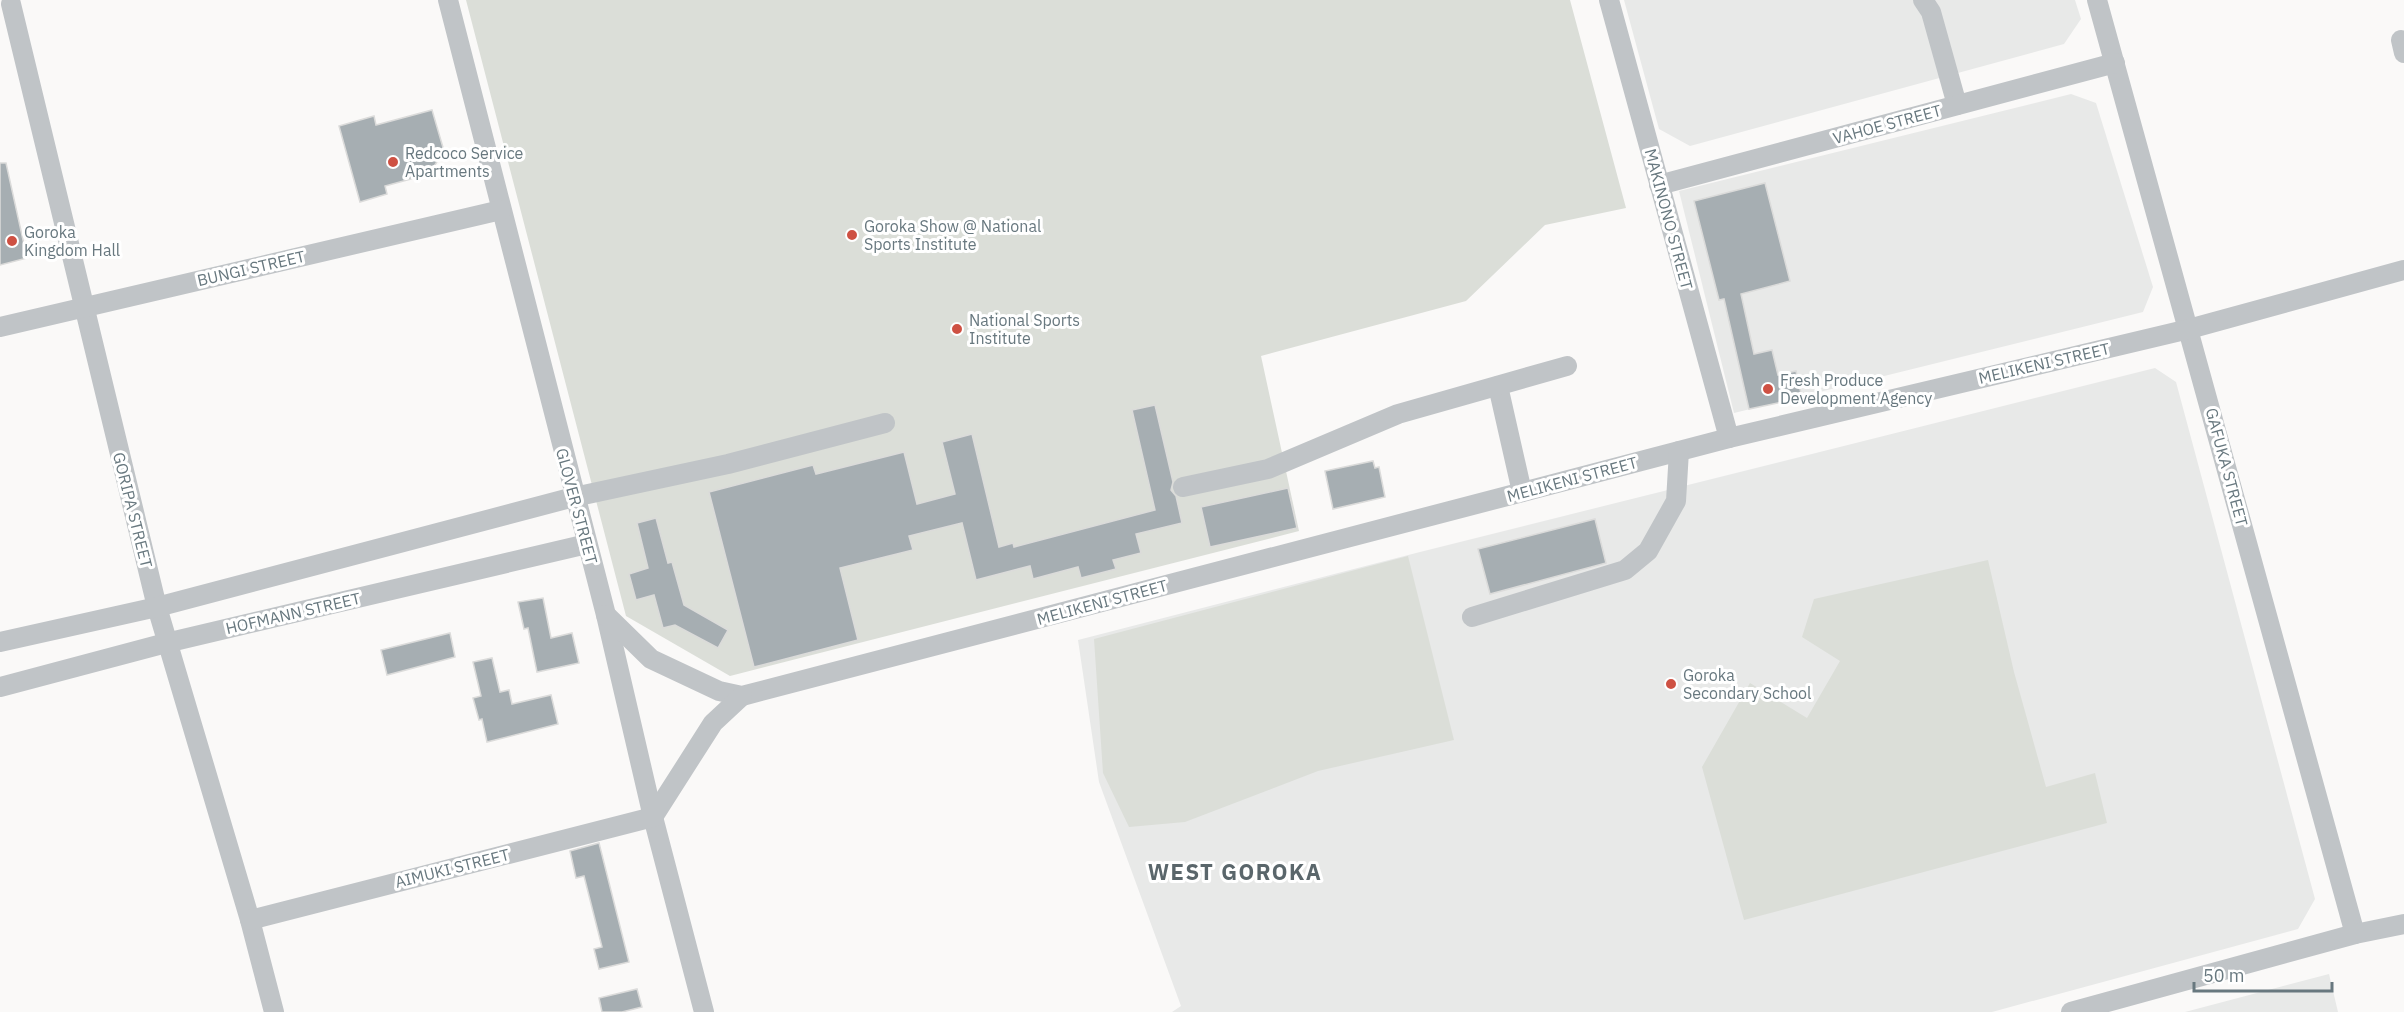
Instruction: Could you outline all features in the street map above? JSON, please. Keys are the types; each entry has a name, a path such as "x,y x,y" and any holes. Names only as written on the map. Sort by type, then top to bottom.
{"street":[{"name":"GLOVER STREET","path":"448,0 606,615 653,817 705,1012"},
{"name":"MAKINONO STREET","path":"1610,0 1729,438"},
{"path":"1923,0 1931,12 1957,105"},
{"name":"GAFUKA STREET","path":"2097,0 2355,934"},
{"name":"GORIPA STREET","path":"12,3 83,307 166,643 250,920 274,1012"},
{"name":"VAHOE STREET","path":"1659,185 2115,63"},
{"name":"BUNGI STREET","path":"0,327 501,210"},
{"name":"MELIKENI STREET","path":"606,615 651,659 719,691 742,696 1729,438 2189,328 2404,270"},
{"path":"1183,487 1268,469 1398,414 1567,366"},
{"path":"1498,386 1522,492"},
{"path":"0,642 157,607 574,497 728,464 885,423"},
{"path":"1472,617 1625,570 1648,551 1676,501 1679,451"},
{"name":"HOFMANN STREET","path":"0,687 166,643 587,544"},
{"name":"MELIKENI STREET","path":"653,817 713,723 742,696"},
{"name":"AIMUKI STREET","path":"250,920 653,817"},
{"path":"2071,1012 2115,1006 2355,934 2404,924"}],"shaded area":[{"name":"National Sports Institute","path":"466,0 1570,0 1626,208 1545,225 1466,301 1261,356 1299,531 730,676 626,616"},
{"path":"1624,0 2075,0 2081,19 2064,44 1690,146 1659,129"},
{"path":"2071,94 2096,103 2153,287 2143,312 1734,413 1679,191"},
{"name":"Goroka Secondary School","path":"2155,368 2176,382 2315,899 2298,929 1992,1012 1172,1012 1181,1006 1099,782 1078,640"},
{"path":"1408,556 1454,740 1318,771 1185,822 1129,827 1103,773 1094,639"},
{"path":"1988,560 2014,672 2046,787 2095,773 2107,823 1744,920 1702,767 1750,683 1807,718 1840,661 1802,637 1814,599"},
{"path":"2329,974 2338,1012 2185,1012"}],"building":[{"name":"Redcoco Service Apartments","path":"432,110 444,151 429,174 385,186 387,194 360,202 339,126 374,116 376,125"},
{"path":"0,163 6,163 27,258 0,265"},
{"path":"1765,183 1790,281 1741,294 1754,354 1772,350 1778,375 1796,371 1802,398 1749,409 1724,299 1719,300 1694,201"},
{"path":"1155,405 1173,482 1171,490 1176,496 1182,523 1136,534 1141,553 1113,560 1116,569 1081,578 1078,567 1033,579 1030,566 976,580 962,523 909,536 913,550 840,568 858,640 754,667 709,492 813,465 816,474 904,452 917,504 955,494 942,442 972,434 999,547 1013,543 1014,547 1155,510 1132,410"},
{"path":"1373,461 1375,468 1379,467 1385,497 1333,509 1325,471"},
{"path":"1288,488 1297,528 1210,547 1201,507"},
{"path":"656,518 668,563 672,562 684,605 728,630 718,648 675,625 663,628 654,595 636,600 629,574 648,568 637,523"},
{"path":"1595,519 1606,563 1490,594 1478,549"},
{"path":"543,598 551,638 572,633 579,663 537,672 528,628 524,629 518,602"},
{"path":"450,633 455,657 387,675 381,650"},
{"path":"492,658 500,692 509,690 512,704 551,695 558,724 487,742 482,719 479,720 473,698 481,696 473,662"},
{"path":"599,843 629,962 599,969 594,949 602,947 584,876 576,878 570,851"},
{"path":"637,989 642,1007 622,1012 602,1012 599,998"}],"place":[{"name":"Redcoco Service Apartments","path":"393,162"},
{"name":"Goroka Show @ National Sports Institute","path":"852,235"},
{"name":"Goroka Kingdom Hall","path":"12,241"},
{"name":"National Sports Institute","path":"957,329"},
{"name":"Fresh Produce Development Agency","path":"1768,389"},
{"name":"Goroka Secondary School","path":"1671,684"}],"district":[{"name":"WEST GOROKA","path":"1235,872"}]}
